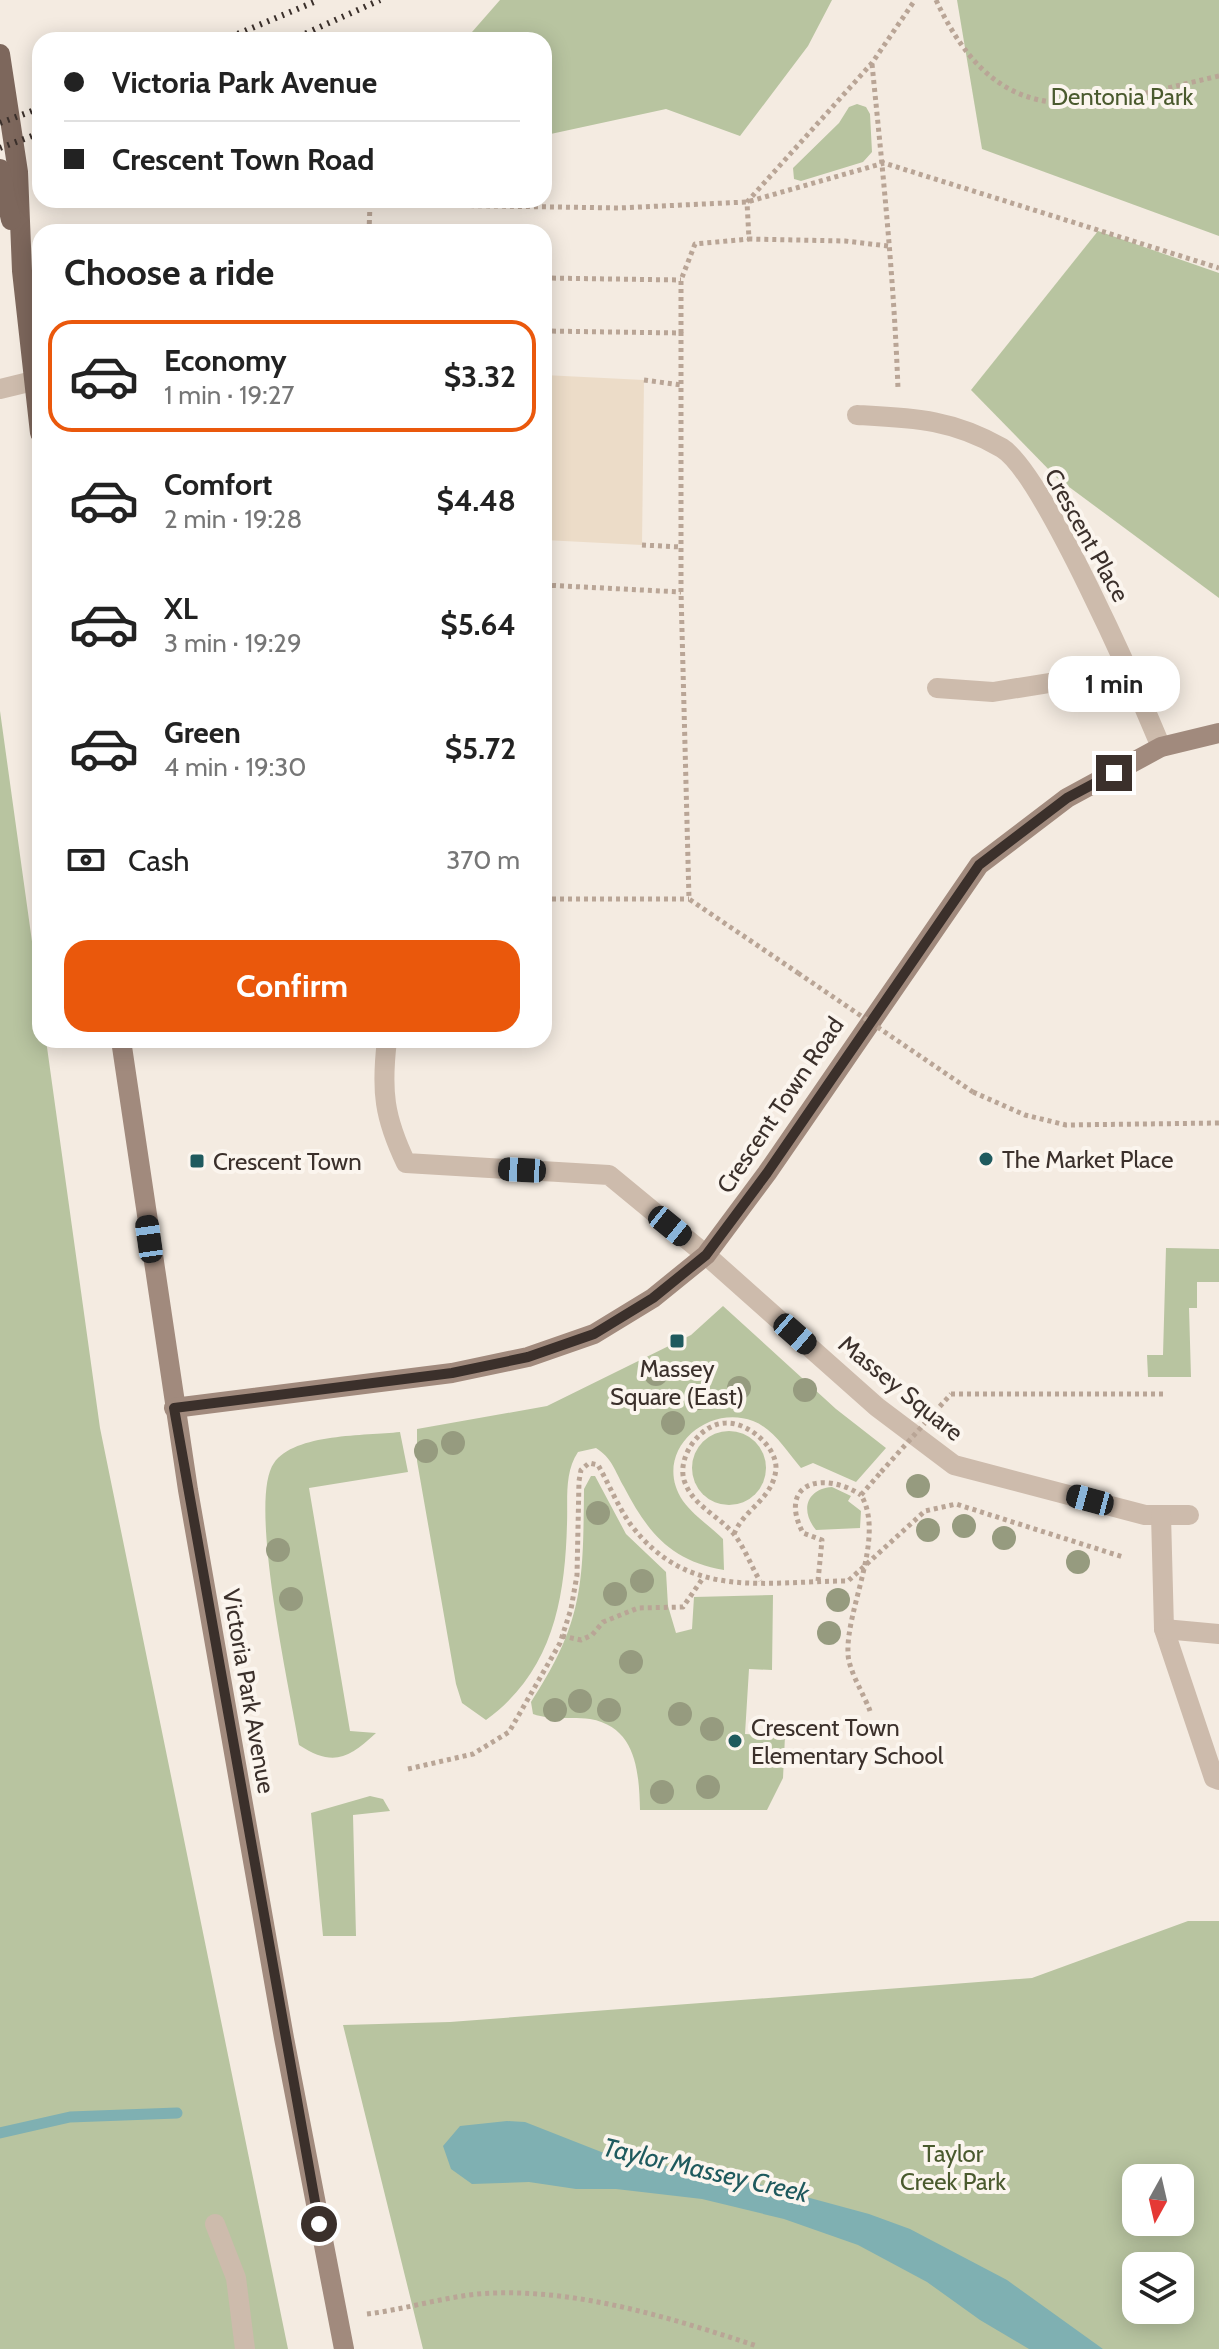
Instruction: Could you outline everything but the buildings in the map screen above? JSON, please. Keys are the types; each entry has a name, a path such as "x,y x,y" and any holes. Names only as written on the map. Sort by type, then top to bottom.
{"main road":[{"path":"0,54 18,172 22,271 32,371"},
{"path":"0,169 22,271"}],"street":[{"name":"Crescent Town Road","path":"174,1408 452,1373 528,1357 594,1334 653,1298 706,1255 767,1173 979,865 1067,798 1161,747 1219,733"},
{"name":"Victoria Park Avenue","path":"122,1048 174,1408 287,2054 344,2349"}],"lane":[{"path":"0,389 32,381"},
{"name":"Crescent Place","path":"857,415 950,423 1006,450 1037,491 1130,670 1161,747"},
{"path":"937,688 993,692 1130,670"},
{"path":"386,1048 383,1074 388,1125 406,1163 609,1175 706,1255"},
{"name":"Massey Square","path":"706,1255 877,1407 954,1465 1145,1515 1189,1515"},
{"path":"1161,1515 1164,1629 1214,1778 1219,1780"},
{"path":"1164,1629 1219,1634"},
{"path":"215,2224 236,2278 245,2349"}],"path":[{"path":"749,239 747,202 872,63 915,0"},
{"path":"936,0 951,32 980,71 1016,91 1050,103 1089,105 1219,76"},
{"path":"872,63 894,284 899,418"},
{"path":"552,207 619,208 747,202 884,163 1219,268"},
{"path":"689,899 681,592 681,280 695,244 749,239 845,241 888,246"},
{"path":"552,278 681,280"},
{"path":"552,331 681,333"},
{"path":"644,380 681,385"},
{"path":"642,545 681,547"},
{"path":"552,585 681,592"},
{"path":"552,899 689,899 973,1092 1025,1115 1066,1125 1219,1123"},
{"path":"861,1495 951,1394 1164,1394"},
{"path":"734,1534 739,1522 768,1495 776,1467 769,1447 750,1430 726,1423 703,1431 687,1453 683,1476 692,1497 734,1534 760,1581"},
{"path":"408,1769 473,1754 509,1732 562,1636 571,1609 577,1575 581,1470 589,1463 598,1465 629,1522 651,1548 677,1569 703,1578 848,1581 925,1511 956,1504 1123,1557"},
{"path":"818,1581 822,1540 803,1533 795,1510 800,1495 814,1482 824,1480 841,1483 861,1495 868,1507 864,1568 847,1655 870,1711"},
{"path":"562,1636 581,1640 592,1635 603,1622 638,1608 683,1607 703,1578"},
{"path":"380,2313 491,2293 552,2294 689,2324 764,2349"}],"green space":[{"path":"500,0 832,0 808,46 740,136 666,109 552,134 552,32 472,32"},
{"name":"Dentonia Park","path":"957,0 1219,0 1219,236 982,149"},
{"path":"857,104 866,107 870,114 872,152 863,162 801,181 794,179 793,168 839,123 849,107"},
{"path":"1098,231 1219,273 1219,598 1057,478 971,390"},
{"path":"0,711 32,941 32,1048 47,1048 100,1428 288,2349 0,2349"},
{"path":"1166,1248 1219,1249 1219,1282 1197,1282 1197,1308 1189,1308 1191,1377 1148,1377 1147,1355 1163,1355"},
{"path":"723,1306 836,1409 886,1448 856,1482 813,1463 801,1468 774,1435 753,1421 735,1417 717,1419 701,1426 678,1450 674,1466 675,1483 687,1506 723,1539 724,1570 705,1566 675,1552 642,1518 606,1456 596,1448 578,1452 569,1477 563,1580 550,1633 526,1680 486,1720 462,1703 456,1684 417,1461 417,1429 547,1406 691,1335"},
{"path":"722,1431 736,1431 750,1437 760,1447 766,1468 764,1482 750,1499 736,1505 722,1505 708,1499 698,1489 692,1475 692,1461 698,1447 708,1437"},
{"path":"400,1432 408,1472 309,1488 350,1731 376,1733 348,1754 331,1758 321,1756 299,1745 273,1599 265,1516 267,1484 274,1463 298,1446 332,1438"},
{"path":"591,1476 595,1476 626,1534 666,1572 668,1606 676,1633 692,1629 694,1597 773,1595 772,1670 749,1669 745,1734 785,1736 783,1778 767,1810 640,1810 636,1767 618,1731 590,1719 533,1714 531,1702 562,1648 577,1600 583,1550 584,1489"},
{"path":"832,1487 851,1496 848,1501 861,1511 860,1528 816,1530 811,1523 807,1509 811,1496"},
{"path":"370,1796 383,1799 390,1811 353,1815 356,1936 323,1936 311,1813"},
{"name":"Taylor Creek Park","path":"1188,1921 1219,1921 1219,2349 423,2349 343,2025 450,2022 1032,1978"}],"shaded area":[{"path":"552,375 644,380 642,545 552,540"}],"water":[{"path":"525,2122 609,2155 747,2181 869,2214 910,2229 1007,2280 1103,2349 1029,2349 980,2320 927,2282 858,2245 784,2219 702,2199 616,2189 576,2189 529,2182 472,2184 451,2169 443,2146 460,2126"}],"waterway":[{"name":"Taylor Massey Creek","path":"0,2133 70,2117 177,2113"}],"railway":[{"path":"242,32 319,0"},
{"path":"309,32 380,0"},
{"path":"0,123 32,111"},
{"path":"0,148 32,136"}],"place":[{"name":"The Market Place","path":"986,1159"},
{"name":"Crescent Town","path":"197,1161"},
{"name":"Massey Square (East)","path":"677,1341"},
{"name":"Crescent Town Elementary School","path":"735,1741"}],"route":[{"path":"319,2224 278,2008 174,1408 452,1373 528,1357 594,1334 653,1298 706,1255 767,1173 979,865 1067,798 1114,773"}]}
